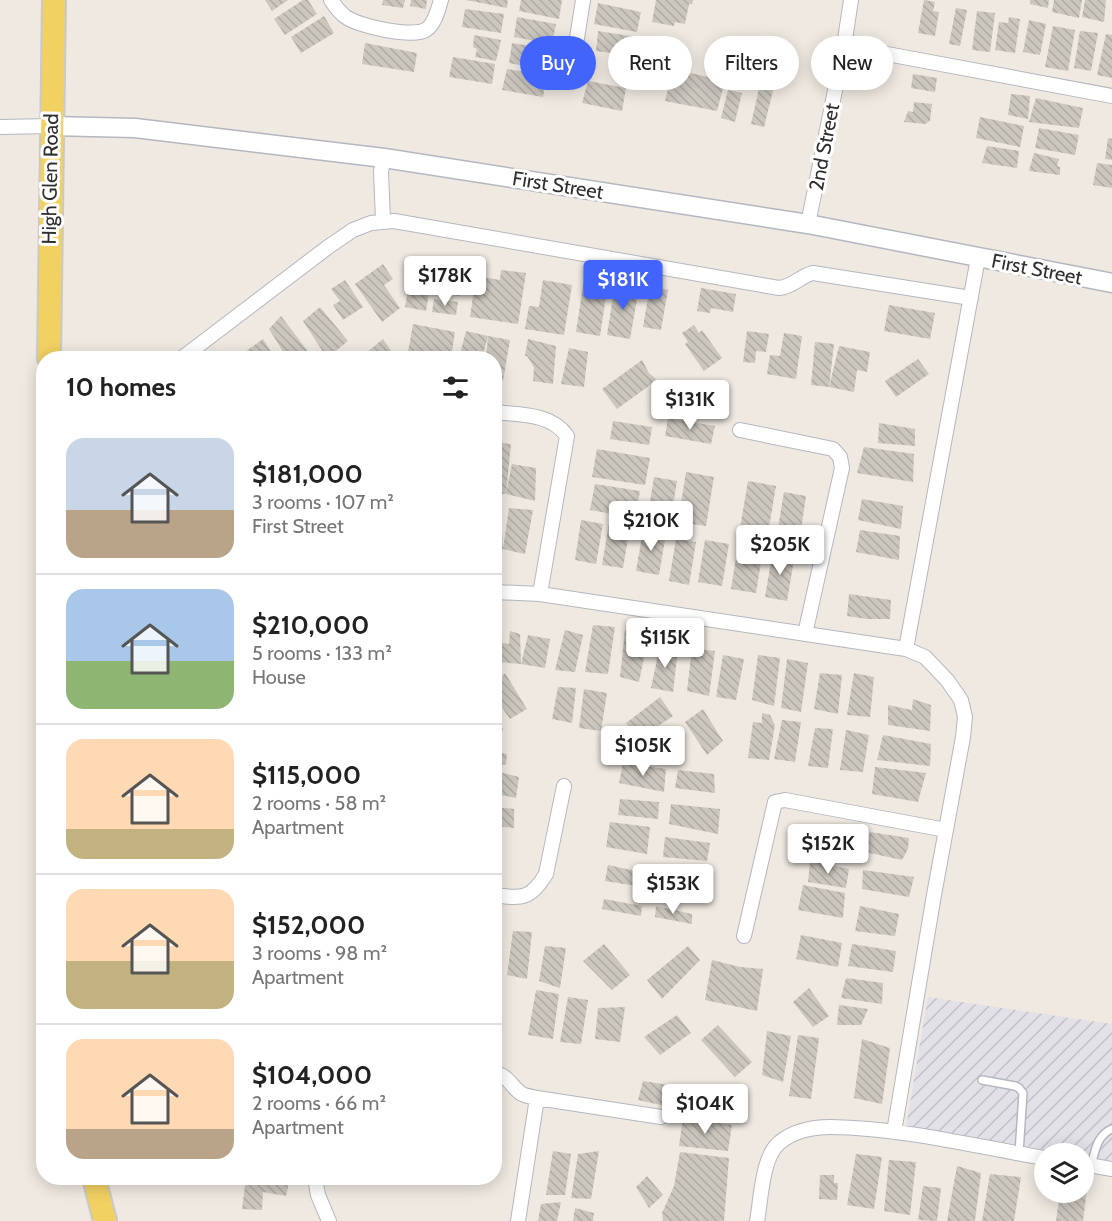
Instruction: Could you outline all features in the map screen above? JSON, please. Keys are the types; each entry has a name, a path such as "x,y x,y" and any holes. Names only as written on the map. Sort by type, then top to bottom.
{"main road":[{"name":"High Glen Road","path":"49,351 54,0"},
{"path":"96,1185 105,1221"}],"street":[{"path":"331,0 347,18 407,34 420,33 429,28 441,0"},
{"path":"577,36 583,0"},
{"name":"2nd Street","path":"846,36 851,0"},
{"path":"893,55 1112,96"},
{"name":"2nd Street","path":"808,224 835,90"},
{"name":"First Street","path":"0,126 135,128 384,158 808,224 1112,283"},
{"path":"383,221 381,171 384,158"},
{"path":"191,351 353,230 383,221 406,223 779,288 790,286 804,275 813,273 971,298"},
{"path":"906,649 978,258"},
{"path":"502,413 544,419 558,426 567,436 540,594"},
{"path":"740,430 833,449 840,457 842,468 806,634"},
{"path":"502,592 540,594 906,649 925,657 947,680 961,700 965,717 894,1132"},
{"path":"502,896 525,897 540,885 546,874 564,786"},
{"path":"744,936 775,802 785,800 946,830"},
{"path":"502,1075 513,1083 521,1094 661,1117"},
{"path":"518,1221 537,1098"},
{"path":"758,1221 768,1160 778,1144 796,1132 829,1127 894,1132 1034,1156"},
{"path":"1094,1166 1112,1169"},
{"path":"316,1185 329,1221"}],"lane":[{"path":"982,1080 1014,1086 1023,1093 1019,1153"},
{"path":"1094,1150 1104,1132 1112,1129"}],"shaded area":[{"path":"928,997 1112,1024 1112,1161 1094,1158 1094,1143 1034,1143 1034,1148 906,1126"}],"building":[{"path":"265,0 288,0 272,11"},
{"path":"303,0 308,0 317,14 285,35 274,19"},
{"path":"383,0 405,0 403,8 382,5"},
{"path":"411,0 427,0 426,9 410,6"},
{"path":"466,0 508,0 507,8"},
{"path":"521,0 562,0 559,19 519,11"},
{"path":"656,0 693,0 692,4 689,4 685,24 675,22 674,26 652,22"},
{"path":"924,0 935,2 933,11 939,12 935,36 918,33"},
{"path":"1030,0 1049,0 1048,8 1030,4"},
{"path":"1054,0 1082,0 1079,18 1052,12"},
{"path":"1085,0 1106,0 1104,22 1082,17"},
{"path":"598,3 641,12 637,32 594,24"},
{"path":"956,8 967,10 960,46 949,44"},
{"path":"465,9 504,14 501,33 462,27"},
{"path":"977,11 995,13 990,52 972,50"},
{"path":"324,16 334,33 301,53 291,37"},
{"path":"517,17 556,24 554,36 514,37"},
{"path":"1009,17 1020,19 1015,53 995,50 999,22 1008,23"},
{"path":"1029,20 1046,24 1040,55 1023,52"},
{"path":"1053,26 1075,30 1068,71 1045,67"},
{"path":"598,31 630,36 608,36 608,53 596,51"},
{"path":"1080,31 1098,33 1091,71 1074,68"},
{"path":"1106,34 1112,35 1112,78 1097,75"},
{"path":"474,35 501,40 496,61 475,57 477,49 473,47"},
{"path":"365,43 417,53 414,72 362,64"},
{"path":"512,43 520,44 520,65 509,63"},
{"path":"453,57 495,64 492,84 449,77"},
{"path":"507,69 520,71 520,90 544,90 543,97 502,90"},
{"path":"692,73 704,76 704,90 723,90 717,111 665,101 668,90 692,90"},
{"path":"913,74 937,78 935,92 911,88"},
{"path":"596,82 608,85 608,90 626,90 622,111 582,103 586,90 596,90"},
{"path":"728,90 742,93 735,122 721,118"},
{"path":"759,90 773,90 764,127 751,124"},
{"path":"1011,94 1030,96 1028,119 1008,115"},
{"path":"1036,98 1083,108 1079,128 1029,122"},
{"path":"914,102 932,104 930,121 925,124 904,122 908,111 913,112"},
{"path":"980,117 1024,126 1020,147 976,138"},
{"path":"1039,128 1079,135 1075,155 1035,148"},
{"path":"1108,138 1112,139 1112,160 1105,159"},
{"path":"987,146 1019,151 1017,168 982,163"},
{"path":"1034,153 1059,159 1057,166 1060,167 1060,175 1029,171"},
{"path":"1097,163 1112,165 1112,188 1093,185"},
{"path":"452,258 466,261 459,296 435,291 440,262 451,264"},
{"path":"383,264 393,279 384,285 400,308 382,322 355,284"},
{"path":"412,266 433,270 426,311 405,307"},
{"path":"501,270 526,273 518,324 470,317 476,276 500,280"},
{"path":"584,279 608,283 600,336 576,332"},
{"path":"345,280 363,307 343,320 333,305 340,301 331,289"},
{"path":"543,280 572,285 564,335 525,329 529,306 539,307"},
{"path":"615,284 639,288 630,339 607,335"},
{"path":"650,286 668,290 661,330 643,327"},
{"path":"701,288 736,294 733,312 711,308 710,313 697,311"},
{"path":"434,299 458,302 456,315 432,312"},
{"path":"889,305 935,313 930,339 884,331"},
{"path":"320,307 348,341 336,351 322,351 303,321"},
{"path":"281,316 308,351 283,351 269,329"},
{"path":"413,324 455,332 452,351 408,351"},
{"path":"694,325 699,333 702,330 722,358 704,371 685,344 688,342 682,333"},
{"path":"466,331 488,336 484,351 461,351"},
{"path":"747,331 769,334 766,352 756,351 755,363 743,362"},
{"path":"784,333 802,336 796,379 767,374 770,355 780,356"},
{"path":"488,336 510,340 503,381 502,351 487,351"},
{"path":"263,339 271,351 246,351"},
{"path":"383,339 391,351 368,351"},
{"path":"528,339 556,346 553,384 533,381 534,367 525,356"},
{"path":"815,342 834,344 829,387 811,385"},
{"path":"839,346 870,352 867,372 857,370 854,392 829,387"},
{"path":"569,348 588,352 584,387 561,384"},
{"path":"918,359 929,374 896,397 885,381"},
{"path":"642,360 649,373 657,380 617,409 602,389"},
{"path":"668,418 715,426 711,444 665,436"},
{"path":"613,421 652,427 649,445 610,439"},
{"path":"879,423 915,429 915,446 878,443"},
{"path":"502,443 511,444 506,494 502,494"},
{"path":"864,447 914,454 913,482 857,473"},
{"path":"597,449 650,458 645,485 592,477"},
{"path":"512,464 536,468 535,501 506,494"},
{"path":"686,472 714,477 706,526 678,522"},
{"path":"654,477 677,481 671,519 648,515"},
{"path":"748,481 776,486 767,539 739,534"},
{"path":"595,484 640,491 635,518 590,510"},
{"path":"784,492 806,496 799,544 776,540"},
{"path":"862,499 903,506 901,529 858,520"},
{"path":"509,508 533,510 525,554 503,549"},
{"path":"581,520 603,524 596,564 575,560"},
{"path":"609,523 630,527 623,568 602,565"},
{"path":"643,530 666,534 659,575 636,571"},
{"path":"860,530 900,536 899,560 856,552"},
{"path":"676,539 696,542 689,585 669,581"},
{"path":"705,540 729,544 722,586 698,582"},
{"path":"738,545 763,550 756,593 731,589"},
{"path":"773,550 795,554 787,601 765,597"},
{"path":"849,594 891,600 890,619 847,616"},
{"path":"593,625 615,627 608,674 585,672"},
{"path":"565,630 583,635 575,672 555,670"},
{"path":"625,630 649,633 639,682 620,677"},
{"path":"510,631 520,634 521,664 502,662 502,643 509,644"},
{"path":"528,635 550,639 545,668 521,664"},
{"path":"660,645 678,650 673,692 651,688"},
{"path":"692,648 715,651 709,696 687,691"},
{"path":"723,655 744,659 736,700 716,697"},
{"path":"758,655 780,658 774,706 752,700"},
{"path":"787,659 808,663 801,712 781,708"},
{"path":"505,673 527,709 510,719 502,708 502,676"},
{"path":"820,673 842,675 838,714 814,709"},
{"path":"854,673 874,677 870,717 847,715"},
{"path":"558,687 576,688 572,723 552,719"},
{"path":"584,689 607,693 601,731 579,728"},
{"path":"660,697 673,716 638,740 626,723"},
{"path":"913,699 931,705 930,731 888,725 888,705 912,710"},
{"path":"703,709 723,741 707,755 685,722"},
{"path":"762,713 770,715 775,725 769,760 748,758 753,722 762,723"},
{"path":"782,720 801,722 795,762 774,759"},
{"path":"815,728 833,729 828,768 808,766"},
{"path":"846,730 869,735 863,772 840,770"},
{"path":"883,735 931,744 930,766 877,760"},
{"path":"502,753 507,754 506,765 502,764"},
{"path":"623,763 666,769 664,792 619,783"},
{"path":"875,767 926,773 918,802 872,794"},
{"path":"678,770 714,774 715,793 675,788"},
{"path":"502,773 519,777 516,798 502,795"},
{"path":"620,799 659,802 658,819 618,815"},
{"path":"671,804 720,809 718,834 669,824"},
{"path":"502,808 514,809 514,828 502,827"},
{"path":"610,822 650,827 647,854 606,847"},
{"path":"818,826 855,832 851,851 814,845"},
{"path":"870,832 909,838 908,849 902,860 865,852"},
{"path":"665,837 710,843 707,861 663,857"},
{"path":"810,861 849,869 846,888 808,882"},
{"path":"608,865 645,873 643,887 605,881"},
{"path":"863,870 914,877 909,897 862,889"},
{"path":"668,876 703,877 702,893 659,888"},
{"path":"803,885 845,893 843,918 798,910"},
{"path":"604,899 642,906 641,916 602,909"},
{"path":"656,906 692,914 692,924 655,917"},
{"path":"860,906 899,914 895,936 855,931"},
{"path":"513,931 532,932 527,979 507,975"},
{"path":"801,935 842,943 838,967 796,959"},
{"path":"604,944 630,975 612,990 583,961"},
{"path":"852,944 896,951 893,972 848,966"},
{"path":"545,946 566,948 560,988 539,981"},
{"path":"688,946 700,960 662,999 647,980"},
{"path":"712,960 740,967 763,969 757,1011 705,1000"},
{"path":"846,978 883,983 882,1004 841,998"},
{"path":"809,988 829,1016 813,1027 793,1002"},
{"path":"536,990 559,994 553,1039 528,1035"},
{"path":"568,997 588,1000 581,1044 560,1042"},
{"path":"839,1005 868,1009 861,1025 837,1025"},
{"path":"625,1007 620,1042 595,1039 598,1008"},
{"path":"677,1015 691,1033 660,1055 644,1037"},
{"path":"718,1025 752,1062 735,1077 701,1040"},
{"path":"767,1031 791,1036 783,1082 762,1075"},
{"path":"798,1035 819,1038 811,1099 789,1096"},
{"path":"862,1039 890,1048 882,1104 854,1098"},
{"path":"643,1081 681,1087 679,1109 638,1100"},
{"path":"694,1089 735,1097 733,1114 691,1109"},
{"path":"683,1118 732,1125 728,1151 679,1146"},
{"path":"553,1151 571,1154 565,1195 546,1195"},
{"path":"599,1151 591,1199 571,1198 578,1154"},
{"path":"680,1152 729,1158 724,1221 663,1221 662,1213 674,1186"},
{"path":"856,1154 882,1157 874,1209 847,1205"},
{"path":"889,1160 916,1162 910,1215 884,1211"},
{"path":"957,1166 981,1173 975,1221 947,1221"},
{"path":"990,1174 1021,1177 1014,1221 982,1221"},
{"path":"820,1175 834,1175 834,1183 838,1183 837,1200 819,1199"},
{"path":"647,1176 663,1195 649,1208 636,1187"},
{"path":"245,1185 288,1185 286,1196 263,1192 262,1210 242,1209"},
{"path":"923,1186 941,1188 937,1221 918,1220"},
{"path":"561,1202 557,1221 538,1221 541,1204"},
{"path":"1058,1203 1085,1203 1083,1221 1056,1221"},
{"path":"575,1208 594,1213 593,1221 573,1221"}]}
